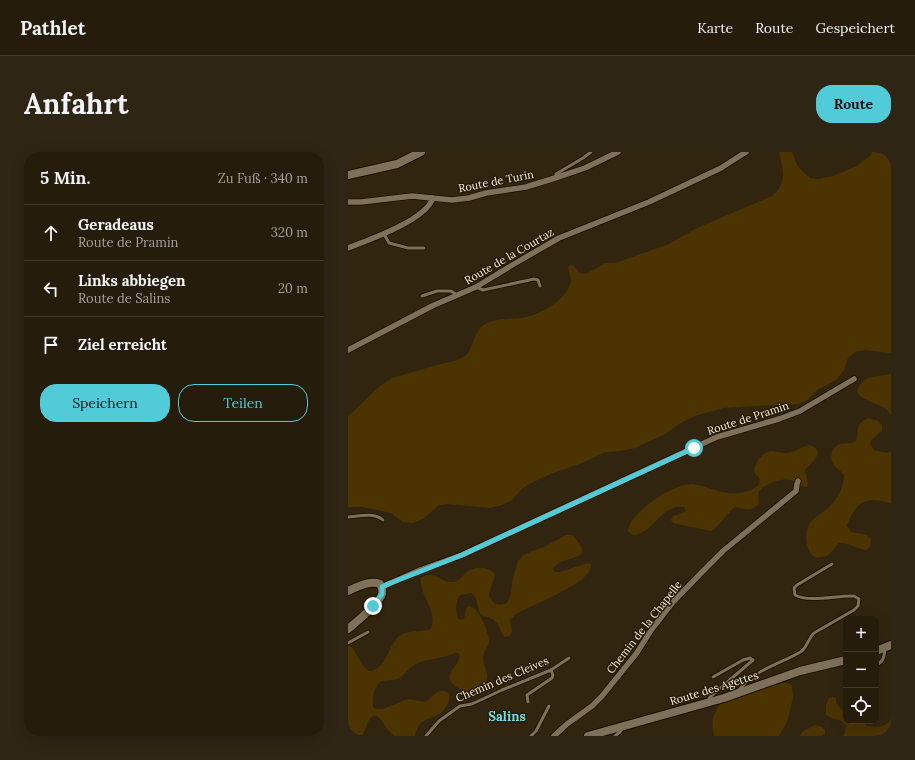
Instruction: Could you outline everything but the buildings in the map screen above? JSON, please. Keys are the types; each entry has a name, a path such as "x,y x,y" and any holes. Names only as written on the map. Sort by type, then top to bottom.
{"street":[{"path":"348,175 397,164 421,152"},
{"name":"Route de Turin","path":"348,202 368,202 412,196 452,200 468,198 486,193 526,187 585,168 618,152"},
{"name":"Route de la Courtaz","path":"348,350 404,319 476,288 554,240 649,202 721,168 746,152"},
{"path":"348,248 384,234 418,216 428,207 433,198"},
{"name":"Route de Pramin","path":"382,587 420,570 462,555 718,438 800,411 854,379"},
{"name":"Chemin de la Chapelle","path":"554,736 566,724 592,706 602,696 636,654 652,629 673,602 723,551 796,491 798,481"},
{"path":"348,591 372,583 378,584 382,587 382,594 379,600 348,629"},
{"name":"Route des Agettes","path":"588,736 708,703 800,671 843,661"}],"lane":[{"path":"555,178 556,174 591,152"},
{"path":"384,234 389,243 408,248 424,248"},
{"path":"476,288 483,290 534,279 538,280 540,286"},
{"path":"422,296 437,291 451,291 457,295"},
{"path":"348,517 366,515 379,517 383,520"},
{"path":"736,694 745,683 753,677 802,651 814,633 858,606 860,599 854,596 799,598 795,595 794,588 797,585 832,564"},
{"path":"348,643 368,632"},
{"path":"879,664 888,647"},
{"name":"Chemin des Cleives","path":"426,736 439,721 460,706 472,704 551,670 569,658"},
{"path":"708,703 710,696 753,660 750,658 743,660 713,677"},
{"path":"528,702 527,695 552,678 553,674 551,670"},
{"path":"531,736 536,731 549,706"},
{"path":"615,736 620,732 621,727"}],"shaded area":[{"path":"779,152 792,152 798,167 810,178 819,179 833,176 857,166 871,155 872,152 891,152 891,353 864,350 855,352 848,358 844,370 836,380 817,390 807,400 799,404 723,408 695,416 679,424 665,434 635,448 606,452 529,484 512,500 502,505 490,508 448,504 439,505 423,519 413,523 403,522 391,513 362,507 348,507 348,416 380,386 392,378 462,358 468,353 478,331 485,324 495,320 527,317 554,304 564,294 571,282 568,267 571,265 574,266 580,273 588,273 605,263 615,263 669,244 697,228 772,196 780,186 783,176"},
{"path":"891,374 891,415 884,408 864,399 857,392 859,386 866,379"},
{"path":"868,418 878,421 882,425 882,431 871,440 870,444 874,450 887,453 891,451 891,504 883,501 868,501 858,506 853,511 847,526 851,532 867,535 871,539 870,546 867,550 839,543 826,556 815,557 809,551 807,546 806,536 808,527 812,520 834,502 840,491 844,478 844,474 833,463 831,457 832,452 835,447 840,444 852,443 856,441 859,425"},
{"path":"809,445 815,447 818,453 805,470 808,483 807,487 784,479 769,484 758,492 759,503 756,506 748,510 735,507 718,526 711,531 673,523 671,520 673,516 686,511 684,507 676,507 669,510 640,534 633,535 628,531 630,524 644,508 654,500 675,488 693,484 726,493 740,493 748,491 759,485 759,478 754,471 759,459 765,453 773,451 789,453"},
{"path":"566,535 572,535 580,544 582,550 581,554 563,561 553,570 555,572 560,572 588,563 591,565 589,572 582,579 560,593 516,614 510,620 512,633 510,635 504,637 496,622 480,613 474,595 471,593 460,595 458,598 456,613 458,619 464,619 468,606 472,607 479,614 489,637 489,643 483,658 487,678 483,692 478,695 466,692 455,686 450,680 451,672 460,656 458,653 424,661 411,667 395,680 383,681 379,683 374,691 373,707 376,709 383,709 408,699 425,702 438,692 445,691 448,692 449,699 444,710 422,722 416,730 415,736 394,736 378,717 374,716 369,720 362,735 348,736 348,646 352,647 363,666 369,671 375,670 383,662 398,637 409,632 431,629 432,615 421,585 421,578 430,575 444,581 455,582 470,570 477,568 487,569 495,575 489,597 493,602 499,605 504,604 507,603 511,593 513,578 518,561 524,555 544,547"},
{"path":"782,683 789,683 792,686 793,698 787,722 779,736 714,736 713,718 716,710 722,702"},
{"path":"829,698 836,698 836,703 843,710 843,722 831,718 826,714 826,705"},
{"path":"891,718 891,736 843,736 846,726 845,724 865,724 872,727 880,727 887,724"},
{"path":"815,725 822,727 825,730 825,734 822,736 800,736 802,732"}],"district":[{"name":"Salins","path":"507,716"}],"route":[{"path":"373,606 382,594 382,587 388,584 420,570 462,555 694,448"}]}
